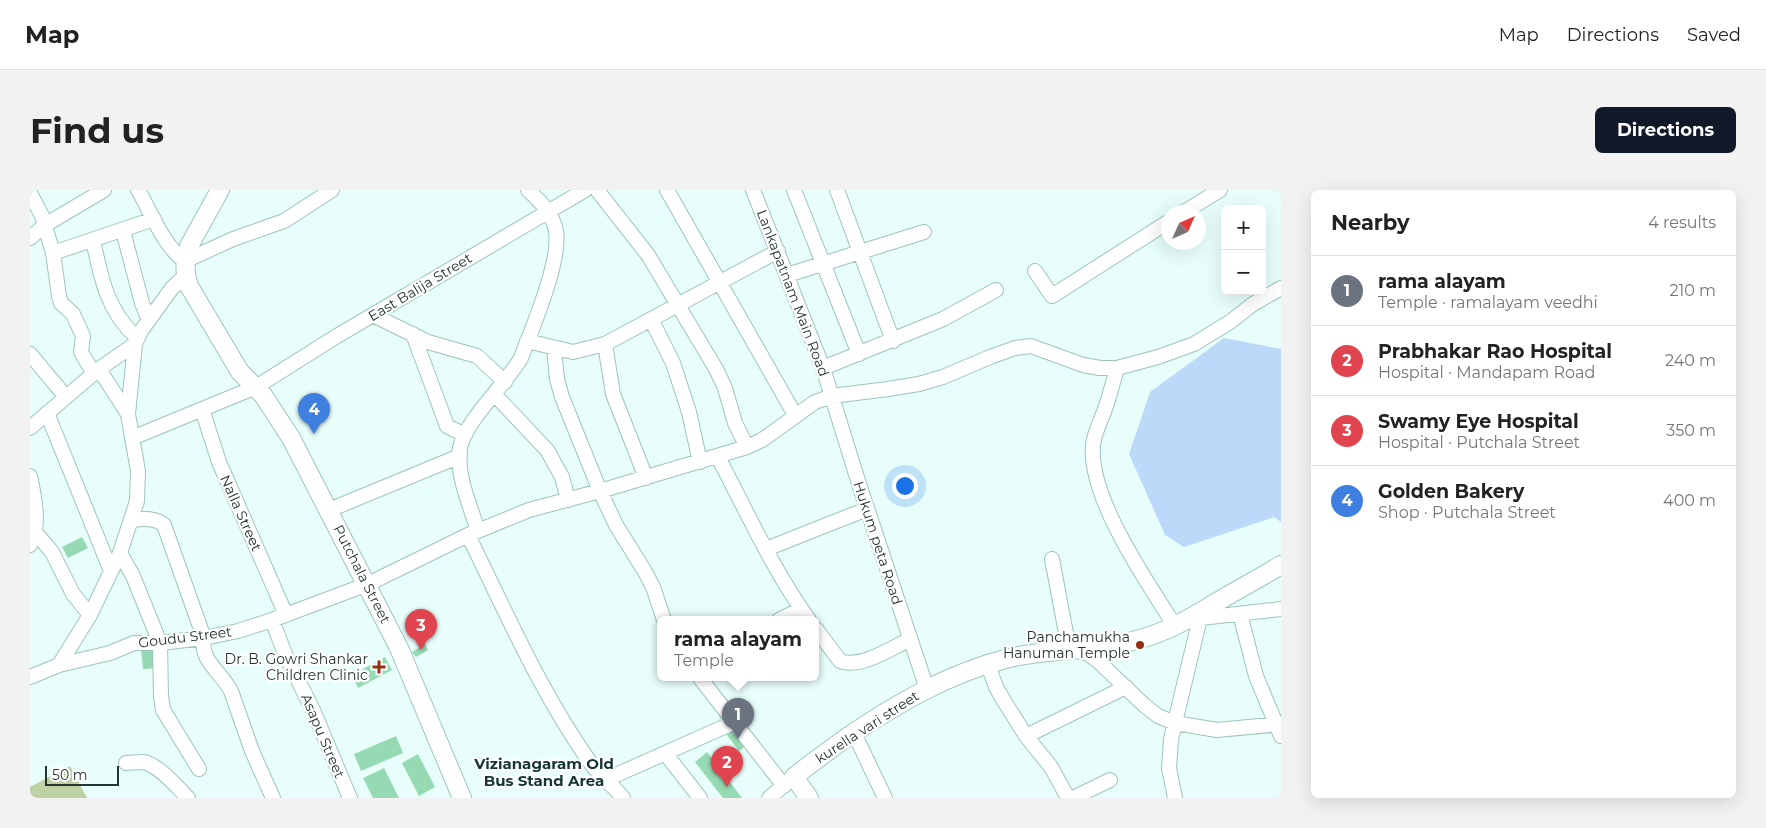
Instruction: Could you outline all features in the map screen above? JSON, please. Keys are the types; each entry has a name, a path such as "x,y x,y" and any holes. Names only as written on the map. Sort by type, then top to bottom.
{"main road":[{"path":"185,268 189,246 220,190"},
{"name":"Putchala Street","path":"185,268 194,297 240,372 256,387 275,412 291,438 368,584 399,648 462,798"},
{"name":"kurella vari street","path":"789,781 809,764 894,706 927,689 964,673 1009,658 1113,645 1141,639 1188,621 1281,565"},
{"path":"789,781 809,798"}],"street":[{"path":"30,238 83,195 103,190"},
{"path":"138,190 185,268"},
{"path":"30,428 97,371 136,341 185,268 233,240 284,221 332,190"},
{"path":"528,190 547,211 556,232 556,255 521,358 514,371 494,394 462,442 460,456 463,482 473,533 551,700 589,761 623,798"},
{"name":"East Balija Street","path":"132,438 256,387 337,336 547,211 570,194 586,190"},
{"path":"597,190 640,244 721,378 735,423 746,447"},
{"path":"667,190 795,415"},
{"name":"Lankapatnam Main Road","path":"753,190 823,368 832,396"},
{"path":"794,190 859,354"},
{"path":"837,190 893,341"},
{"path":"1195,205 1220,190"},
{"path":"30,193 42,216 53,253 61,303 73,314 83,336 81,352 128,414"},
{"path":"53,253 154,219"},
{"path":"1035,271 1052,296 1161,226"},
{"path":"123,231 142,303 149,320"},
{"path":"787,275 924,232"},
{"path":"59,665 90,615 120,553 137,501 138,471 128,414 136,341 110,302 101,278 94,240"},
{"path":"527,342 573,352 605,344 778,251"},
{"name":"Goudu Street","path":"31,674 59,665 110,653 134,643 160,643 204,638 238,631 272,620 368,584 473,533 529,510 646,478 746,447 762,440 815,402 832,396 919,384 943,377 1015,348 1031,346 1083,365 1100,368 1117,368 1158,357 1194,344 1230,322 1253,304 1281,288"},
{"path":"823,368 943,319 996,290"},
{"path":"373,315 444,347 477,356 505,382"},
{"path":"651,319 673,363 688,412 700,462"},
{"path":"413,334 447,426 465,435"},
{"path":"605,344 613,394 646,478"},
{"path":"554,349 557,379 562,397 600,491 616,525 653,587 663,616"},
{"path":"30,354 66,397"},
{"path":"1117,368 1093,442 1094,471 1099,490 1112,519 1142,574 1188,621"},
{"path":"494,394 547,450 562,477 568,500"},
{"name":"Hukum peta Road","path":"832,396 867,509 927,689"},
{"name":"Nalla Street","path":"202,409 219,462 286,614"},
{"path":"47,413 111,571"},
{"path":"329,510 460,456"},
{"path":"718,457 792,597 806,616"},
{"path":"30,476 35,500 32,538 52,552 73,594 90,615"},
{"path":"766,549 867,509"},
{"path":"131,520 152,519 158,520 164,525 204,638 203,649 207,658 231,691 252,750 273,798"},
{"path":"120,553 133,576 160,643 163,710 199,769"},
{"path":"1052,560 1069,649 1088,654 1109,670 1158,716 1175,722 1217,730 1278,723"},
{"path":"786,616 801,608"},
{"path":"1188,621 1281,609"},
{"path":"1240,614 1256,676 1278,723 1281,736"},
{"name":"Asapu Street","path":"272,620 285,654 313,710 350,798"},
{"path":"1173,797 1169,752 1175,722 1188,621"},
{"path":"819,633 840,661 846,663 862,662 910,640"},
{"path":"988,665 996,687 1026,736 1051,767 1068,798"},
{"path":"702,681 735,722 789,781 770,798"},
{"path":"1026,736 1126,687"},
{"path":"607,779 735,722"},
{"path":"854,733 884,798"},
{"path":"665,753 700,798"},
{"path":"126,763 143,762 152,766 174,783 188,798"},
{"path":"1073,798 1110,780"}],"green space":[{"path":"70,766 87,798 30,798 30,787"}],"water":[{"path":"1224,338 1281,349 1281,522 1274,517 1184,547 1165,535 1129,454 1150,392"}],"building":[{"path":"82,537 88,548 68,558 62,547"},
{"path":"425,644 428,650 416,657 412,652"},
{"path":"158,646 160,668 143,669 141,648"},
{"path":"385,657 392,670 358,688 352,675"},
{"path":"736,728 748,744 739,751 727,735"},
{"path":"396,736 403,753 361,771 354,754"},
{"path":"707,752 742,798 723,798 695,762"},
{"path":"418,754 435,787 419,796 402,763"},
{"path":"384,768 399,798 373,798 363,778"}],"place":[{"name":"Golden Bakery","path":"314,434"},
{"name":"Panchamukha Hanuman Temple","path":"1140,645"},
{"name":"Swamy Eye Hospital","path":"421,650"},
{"name":"Dr. B. Gowri Shankar Children Clinic","path":"379,667"},
{"name":"rama alayam","path":"738,739"},
{"name":"Prabhakar Rao Hospital","path":"727,787"}],"district":[{"name":"Vizianagaram Old Bus Stand Area","path":"544,772"}]}
